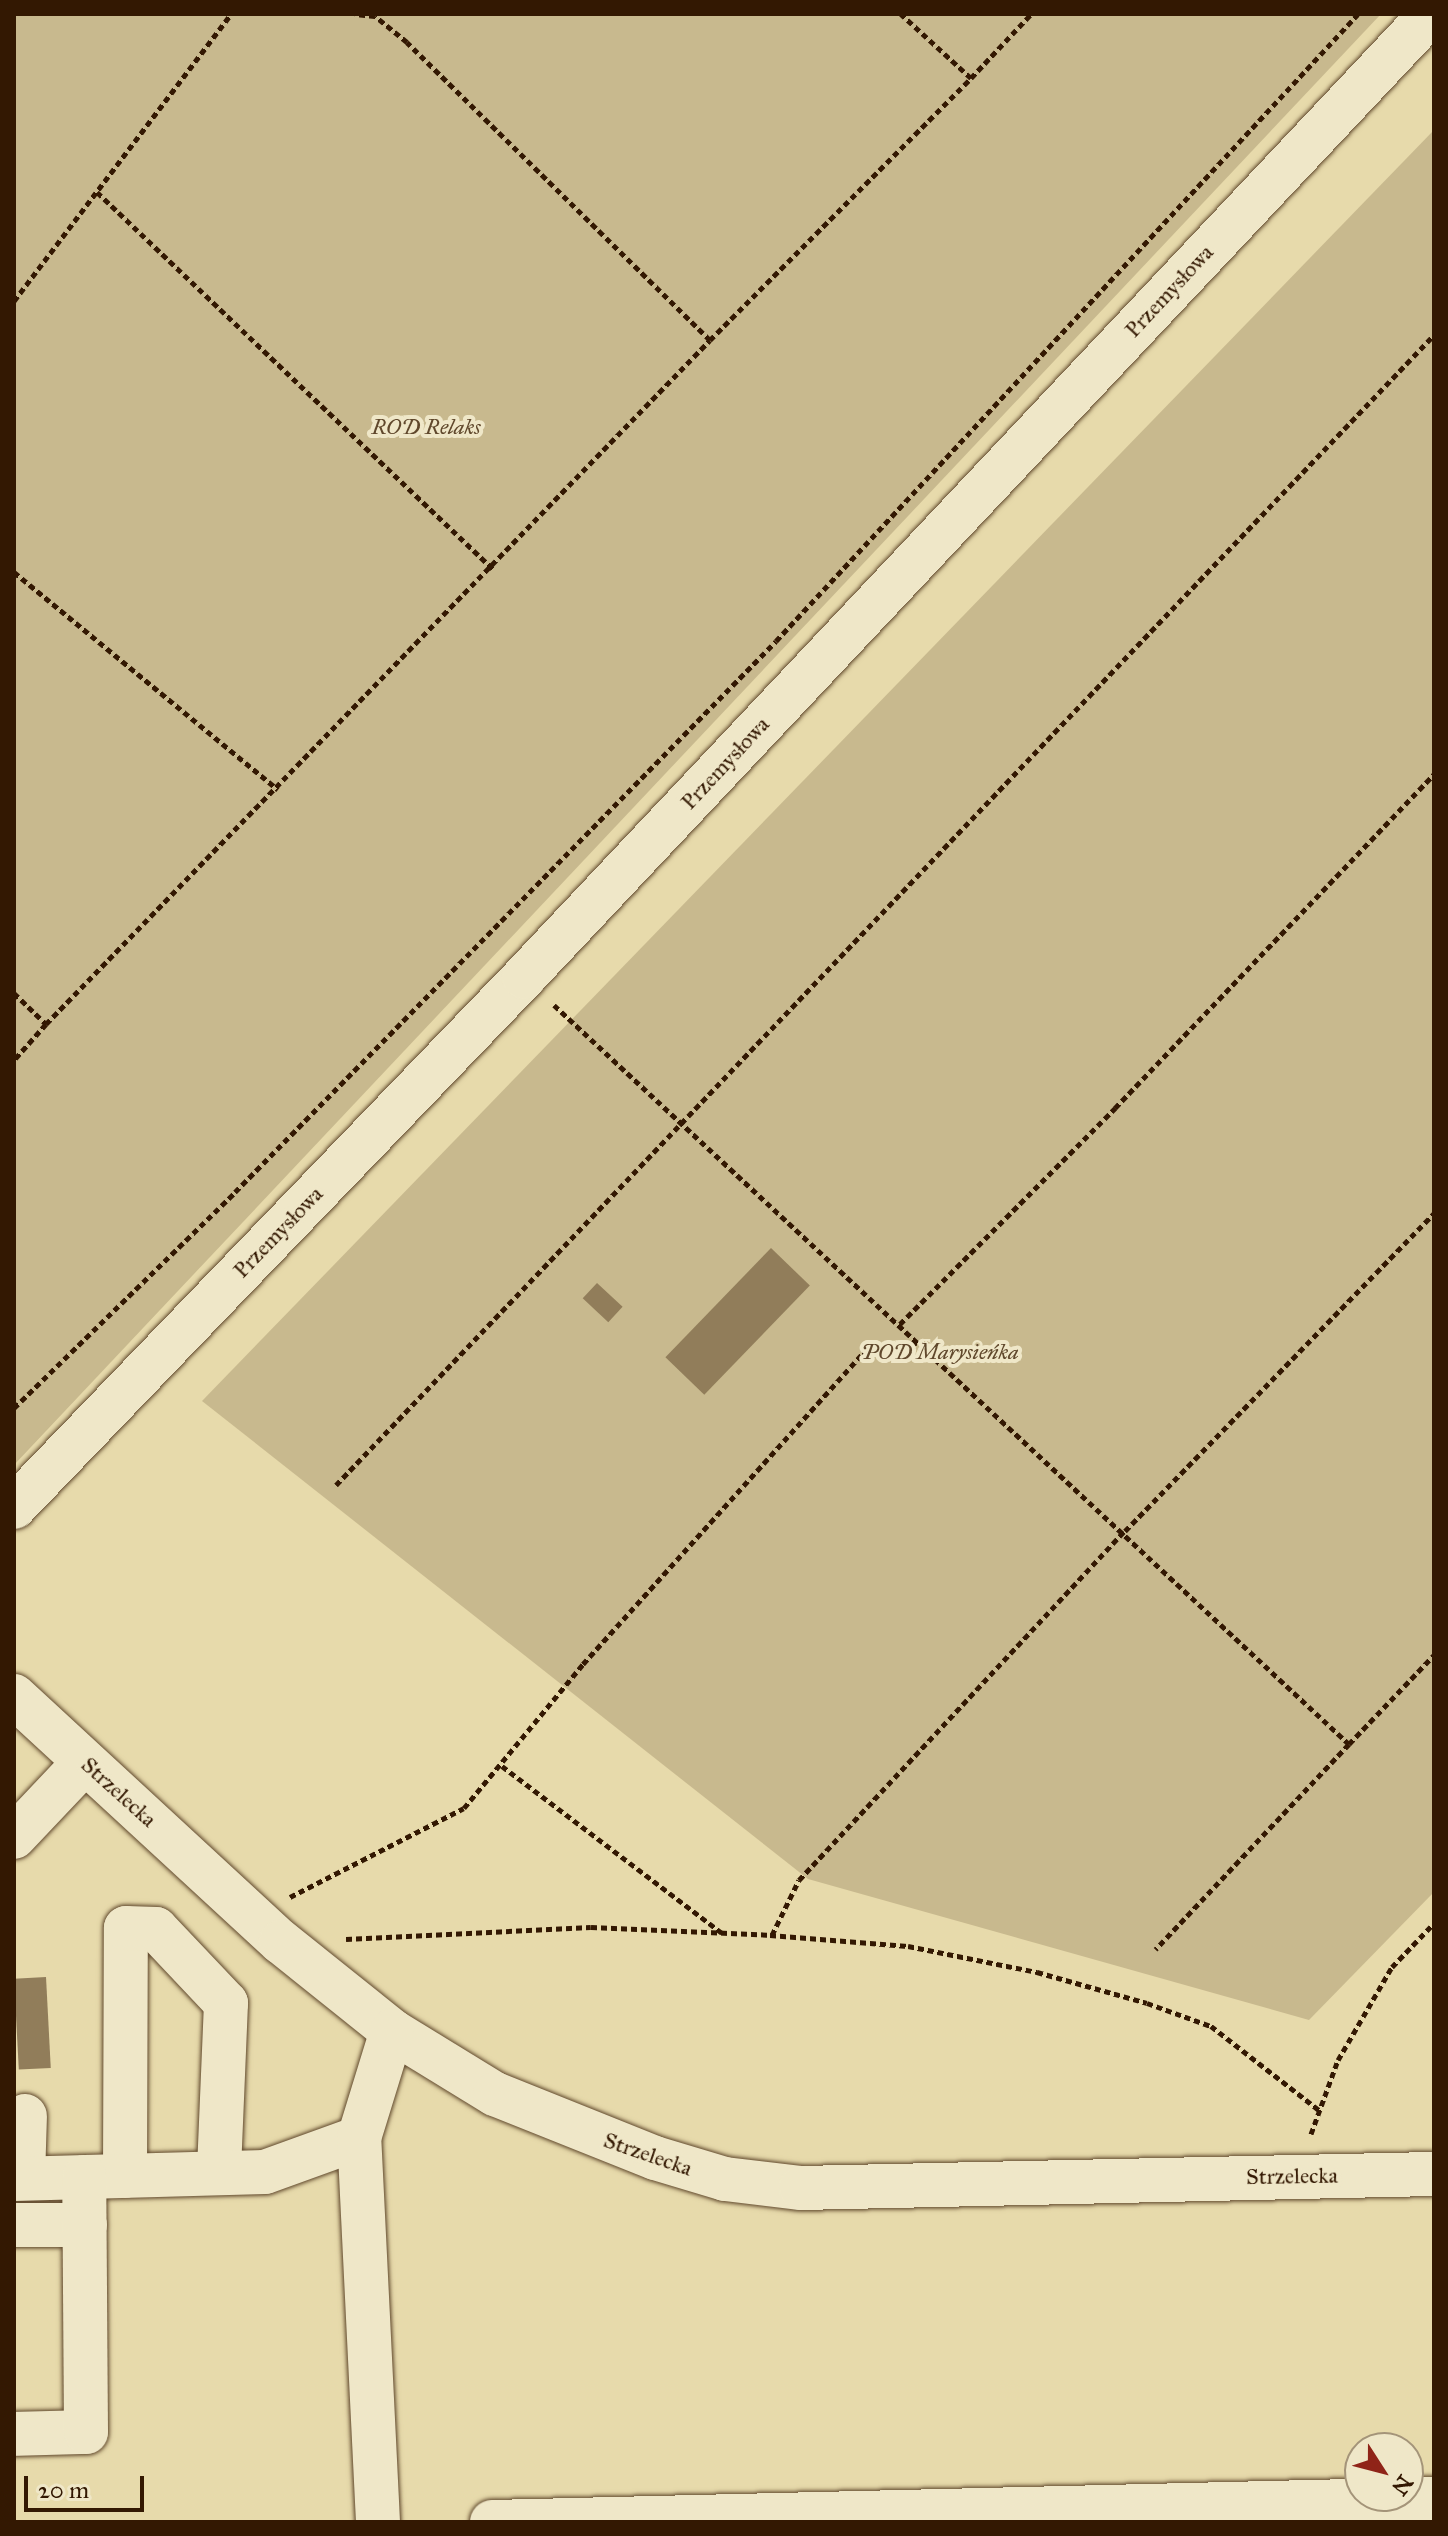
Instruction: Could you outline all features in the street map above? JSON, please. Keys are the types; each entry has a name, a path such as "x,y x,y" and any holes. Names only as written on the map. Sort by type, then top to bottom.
{"street":[{"name":"Przemysłowa","path":"14,1507 524,977 1431,14"},
{"name":"Strzelecka","path":"14,1696 253,1914 392,2031 495,2094 655,2158 725,2179 801,2188 1434,2174"},
{"path":"14,1837 85,1762"},
{"path":"14,2434 86,2432 85,2225 105,2176 126,1928 156,1929 226,2003 219,2173"},
{"path":"378,2522 359,2138 392,2031"},
{"path":"25,2116 19,2178 265,2172 359,2138"},
{"path":"14,2225 85,2225"},
{"path":"492,2522 1129,2514 1434,2499"}],"path":[{"path":"14,301 231,14"},
{"path":"355,14 375,16 407,42 710,340"},
{"path":"901,14 971,78"},
{"path":"14,1060 493,569 710,340 1031,14"},
{"path":"14,1408 235,1192 776,641 1358,14"},
{"path":"97,192 493,569"},
{"path":"336,1485 1434,335"},
{"path":"14,572 278,790"},
{"path":"900,1324 1115,1108 1434,774"},
{"path":"524,977 1125,1531 1349,1744"},
{"path":"14,993 46,1024"},
{"path":"770,1935 799,1880 1125,1531 1434,1213"},
{"path":"253,1914 464,1808 502,1766 583,1664 862,1354 920,1342"},
{"path":"1156,1949 1434,1655"},
{"path":"502,1766 723,1933"},
{"path":"1296,2176 1338,2060 1392,1967 1434,1923"},
{"path":"343,1939 591,1927 770,1935 908,1946 1037,1972 1147,2003 1211,2026 1320,2111"}],"green space":[{"name":"ROD Relaks","path":"14,14 1381,14 14,1465"},
{"name":"POD Marysieńka","path":"1434,130 1434,1892 1309,2020 808,1879 202,1401"}],"building":[{"path":"771,1248 810,1286 704,1395 665,1357"},
{"path":"597,1283 623,1307 608,1322 583,1298"},
{"path":"46,1977 51,2068 19,2070 14,1979"}]}
